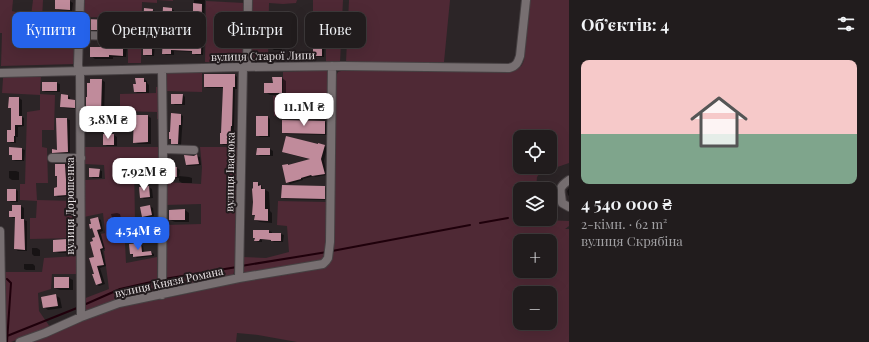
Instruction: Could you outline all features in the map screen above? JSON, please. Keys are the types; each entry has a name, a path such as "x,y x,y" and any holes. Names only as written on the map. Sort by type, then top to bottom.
{"street":[{"name":"вулиця Дорошенка","path":"80,0 80,12"},
{"name":"вулиця Івасюка","path":"239,271 248,0"},
{"name":"вулиця Старої Липи","path":"0,73 332,66 509,68 516,65 520,56 526,0"},
{"name":"вулиця Дорошенка","path":"79,48 81,158 81,317"},
{"name":"вулиця Князя Романа","path":"20,342 81,317 119,304 162,295 239,271 315,266 326,261 328,258 330,242 332,66"},
{"path":"162,70 162,295"},
{"path":"163,149 194,150"},
{"path":"52,158 81,158"},
{"path":"569,180 562,185 561,188 562,203 569,207"},
{"path":"0,231 2,342"}],"shaded area":[{"path":"0,0 13,0 12,11 16,12 12,12 12,48 75,48 75,64 1,66 2,33 0,33"},
{"path":"33,0 43,0 42,12 32,12"},
{"path":"82,0 157,0 157,3 142,2 142,12 98,12 98,17 90,17 90,12 81,12"},
{"path":"251,0 297,0 296,3 269,3 269,12 251,12"},
{"path":"313,0 343,0 342,12 313,12"},
{"path":"349,0 450,0 444,62 346,62 347,48 366,48 366,12 348,12"},
{"path":"530,0 569,0 569,163 557,167 557,130 513,130 513,174 539,174 537,182 513,182 513,226 557,226 557,221 569,221 569,226 565,229 569,229 569,342 297,342 237,333 236,342 29,342 96,314 122,306 177,296 293,270 327,265 330,263 332,257 335,175 333,171 336,76 338,72 505,71 514,70 523,64"},
{"path":"206,1 245,3 245,12 214,12 214,48 244,48 244,58 241,62 205,62"},
{"path":"128,48 141,48 141,63 128,63"},
{"path":"250,48 268,48 268,61 250,61"},
{"path":"326,48 341,48 340,63 326,63"},
{"path":"329,71 328,118 274,116 273,96 283,96 283,72"},
{"path":"166,73 202,73 202,92 166,91"},
{"path":"41,76 40,94 55,95 54,130 42,130 42,147 47,148 48,183 36,183 37,200 77,201 78,238 30,239 30,218 36,218 37,201 20,200 20,184 25,184 27,112 40,110 40,95 2,93 3,77"},
{"path":"156,87 159,87 158,119 157,112 120,111 120,94 156,93"},
{"path":"84,147 158,147 158,165 134,164 135,221 157,220 157,238 125,243 126,263 157,257 157,288 151,294 84,312 83,299 109,289 105,251 101,234 105,233 103,213 84,217 84,180 105,179 104,165 84,164"},
{"path":"200,147 238,147 235,266 233,277 165,290 165,225 201,224 201,204 165,205 164,182 201,184 202,167"},
{"path":"278,201 327,202 327,239 324,259 319,262 242,275 242,257 266,258 289,252 287,226 277,225"},
{"path":"77,256 77,274 52,274 51,289 38,293 39,311 50,327 11,342 5,342 4,272 42,272 44,258"}],"building":[{"path":"55,0 70,0 70,10 55,9"},
{"path":"193,3 202,4 202,12 163,12 163,7 172,8 172,11 193,11"},
{"path":"144,8 153,9 153,12 144,12"},
{"path":"90,19 98,19 98,30 90,30"},
{"path":"90,47 123,48 123,56 109,55 109,57 90,57"},
{"path":"143,48 152,48 152,55 143,55"},
{"path":"162,48 201,48 201,54 192,54 192,51 171,50 171,54 162,54"},
{"path":"313,48 322,48 322,56 313,56"},
{"path":"204,74 235,74 230,144 220,144 223,87 204,87"},
{"path":"272,77 282,77 282,93 264,93 264,83 273,83"},
{"path":"135,78 144,78 144,82 146,82 146,92 134,92 133,84 136,84"},
{"path":"90,79 102,79 101,113 107,113 107,127 88,127 86,97 87,83 90,83"},
{"path":"42,82 57,82 57,91 42,91"},
{"path":"61,94 68,95 68,99 75,100 75,108 60,107"},
{"path":"171,94 183,94 182,104 171,104"},
{"path":"9,97 19,97 19,116 22,116 22,125 15,125 14,142 7,142 7,130 11,130 11,108 8,108"},
{"path":"171,113 181,114 178,144 171,144 171,139 169,139"},
{"path":"134,115 148,115 148,142 133,143"},
{"path":"256,116 268,116 268,136 256,136"},
{"path":"56,118 67,118 68,152 52,153 52,149 57,150"},
{"path":"282,120 325,121 325,134 282,133"},
{"path":"103,134 114,134 114,145 103,145"},
{"path":"286,136 325,145 321,159 325,174 311,175 286,183 282,165 288,165 310,159 282,152"},
{"path":"9,147 22,148 22,160 12,160 12,155 9,155"},
{"path":"257,148 270,148 270,155 256,155"},
{"path":"197,154 199,164 186,165 184,155 194,156"},
{"path":"55,164 65,164 67,195 54,196 54,188 57,187"},
{"path":"168,167 177,167 177,177 168,177"},
{"path":"89,168 100,169 99,177 89,177"},
{"path":"253,182 258,182 258,186 261,185 261,189 265,189 265,209 268,209 268,221 254,220 255,215 252,215"},
{"path":"282,185 325,186 325,199 281,198"},
{"path":"149,186 150,197 140,198 139,187"},
{"path":"7,189 16,189 16,201 7,201"},
{"path":"12,205 21,205 21,219 24,219 25,250 14,249 15,217 9,217 9,211 12,211"},
{"path":"150,205 152,215 142,217 140,207"},
{"path":"185,209 185,220 169,220 169,210"},
{"path":"98,217 101,229 97,230 103,248 100,249 104,265 97,266 102,283 96,285 89,258 94,257 90,242 93,241 92,238 95,237 89,224 91,224 90,219"},
{"path":"253,230 269,230 269,233 281,233 281,241 260,239 259,241 254,241 255,238 253,238"},
{"path":"67,239 68,251 53,252 53,240"},
{"path":"141,243 142,252 151,251 152,255 133,257 133,254 130,254 129,244"},
{"path":"54,277 69,277 69,288 54,288"},
{"path":"56,294 58,306 43,308 41,297"}],"waterway":[{"path":"480,223 508,218"},
{"path":"332,251 470,225"},
{"path":"241,266 327,252"},
{"path":"164,279 237,267"},
{"path":"7,279 11,283 7,342"},
{"path":"86,304 120,289 160,280"},
{"path":"7,336 77,308"}]}
